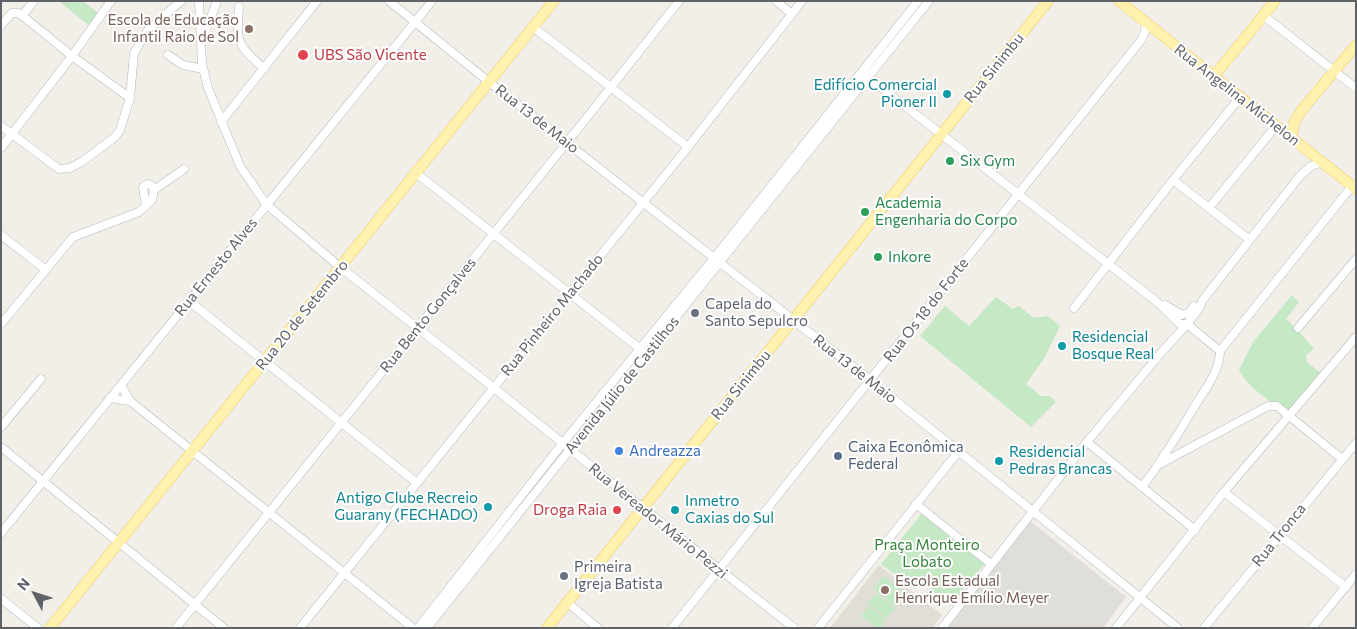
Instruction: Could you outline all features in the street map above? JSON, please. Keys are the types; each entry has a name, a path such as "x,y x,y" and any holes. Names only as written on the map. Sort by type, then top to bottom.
{"main road":[{"name":"Rua 20 de Setembro","path":"50,628 416,173 489,86 554,1"},
{"name":"Rua Sinimbu","path":"547,628 1048,1"},
{"name":"Rua Angelina Michelon","path":"1119,1 1354,187"},
{"path":"1214,76 1276,1"},
{"path":"1292,138 1294,123 1300,111 1356,45"}],"street":[{"path":"22,16 34,1"},
{"path":"1,148 72,56 111,1"},
{"path":"1,126 59,169 70,168 83,161 115,137 124,123 130,98 134,53 148,30 181,1"},
{"name":"Rua Vereador Mário Pezzi","path":"199,1 203,69 208,88 240,166 266,204 340,268 494,388 794,628"},
{"path":"201,46 217,1"},
{"path":"221,122 317,1"},
{"name":"Rua 13 de Maio","path":"389,1 489,86 582,154 870,380 1178,628"},
{"name":"Rua Ernesto Alves","path":"1,533 432,1"},
{"name":"Rua Bento Gonçalves","path":"176,628 679,1"},
{"path":"776,1 792,14"},
{"name":"Rua Pinheiro Machado","path":"300,628 688,147 802,1"},
{"name":"Avenida Júlio de Castilhos","path":"717,261 861,72 918,1"},
{"name":"Avenida Júlio de Castilhos","path":"418,628 440,606 605,398 929,1"},
{"path":"239,8 238,41 246,52 264,68"},
{"path":"1,25 9,16 16,12 130,98"},
{"path":"1264,16 1356,88"},
{"name":"Rua Os 18 do Forte","path":"1142,39 1146,22"},
{"path":"533,27 688,147"},
{"name":"Rua Os 18 do Forte","path":"672,628 1142,39 1149,34 1157,32"},
{"path":"168,56 183,65 203,69"},
{"path":"861,72 1220,351"},
{"path":"1074,308 1241,96"},
{"path":"581,125 577,142 582,154"},
{"path":"1209,208 1276,126"},
{"path":"1300,177 1306,164 1307,151"},
{"path":"1156,300 1182,315 1190,312 1202,301 1300,177 1311,166 1323,162"},
{"path":"154,190 184,169"},
{"path":"416,173 643,352"},
{"path":"1173,180 1250,240"},
{"path":"1,324 72,237 139,212 146,206 154,196 154,190 148,184 143,187 146,206"},
{"path":"1142,487 1160,464 1214,375 1220,358 1220,351 1354,187"},
{"path":"1,235 46,270"},
{"path":"1298,328 1356,259"},
{"path":"189,301 417,483"},
{"path":"942,628 1087,442 1200,307 1202,301"},
{"path":"1116,628 1224,492 1356,337"},
{"path":"1,427 40,379"},
{"path":"121,385 130,401 270,511 413,628"},
{"path":"110,398 130,401"},
{"path":"1160,464 1268,406 1277,406 1342,459"},
{"path":"1087,442 1195,530"},
{"name":"Rua Tronca","path":"1204,628 1279,534 1356,443"},
{"path":"1,447 224,628"},
{"path":"818,628 958,452"},
{"path":"1224,492 1346,587"},
{"path":"916,504 991,564"},
{"path":"1312,628 1356,574"},
{"path":"1,598 38,628"},
{"path":"568,603 598,628"},
{"name":"Avenida Júlio de Castilhos","path":"427,628 440,606"}],"shaded area":[{"path":"1030,521 1126,597 1103,628 947,628"},
{"name":"Escola Estadual Henrique Emílio Meyer","path":"879,565 942,615 932,628 830,628"}],"green space":[{"path":"59,1 83,1 98,13 88,25"},
{"path":"1292,295 1299,302 1286,319 1314,349 1306,355 1307,362 1323,375 1290,415 1255,390 1239,370 1253,342"},
{"path":"996,297 1013,309 1019,306 1034,318 1048,316 1060,326 1045,357 1026,384 1041,396 1050,396 1056,402 1031,427 920,336 945,306 969,326"},
{"name":"Praça Monteiro Lobato","path":"922,513 985,563 951,605 921,581 914,589 881,564"},
{"path":"883,576 906,594 896,607 873,589"},
{"path":"876,593 895,608 887,618 867,603"},
{"path":"869,606 886,619 880,628 877,628 861,616"}],"place":[{"name":"Escola de Educação Infantil Raio de Sol","path":"249,29"},
{"name":"UBS São Vicente","path":"303,55"},
{"name":"Edifício Comercial Pioner II","path":"947,94"},
{"name":"Six Gym","path":"950,161"},
{"name":"Academia Engenharia do Corpo","path":"865,212"},
{"name":"Inkore","path":"878,257"},
{"name":"Capela do Santo Sepulcro","path":"695,313"},
{"name":"Residencial Bosque Real","path":"1062,346"},
{"name":"Andreazza","path":"619,451"},
{"name":"Caixa Econômica Federal","path":"838,456"},
{"name":"Residencial Pedras Brancas","path":"999,461"},
{"name":"Antigo Clube Recreio Guarany (FECHADO)","path":"488,507"},
{"name":"Droga Raia","path":"617,510"},
{"name":"Inmetro Caxias do Sul","path":"675,510"},
{"name":"Primeira Igreja Batista","path":"564,576"},
{"name":"Escola Estadual Henrique Emílio Meyer","path":"885,590"}]}
